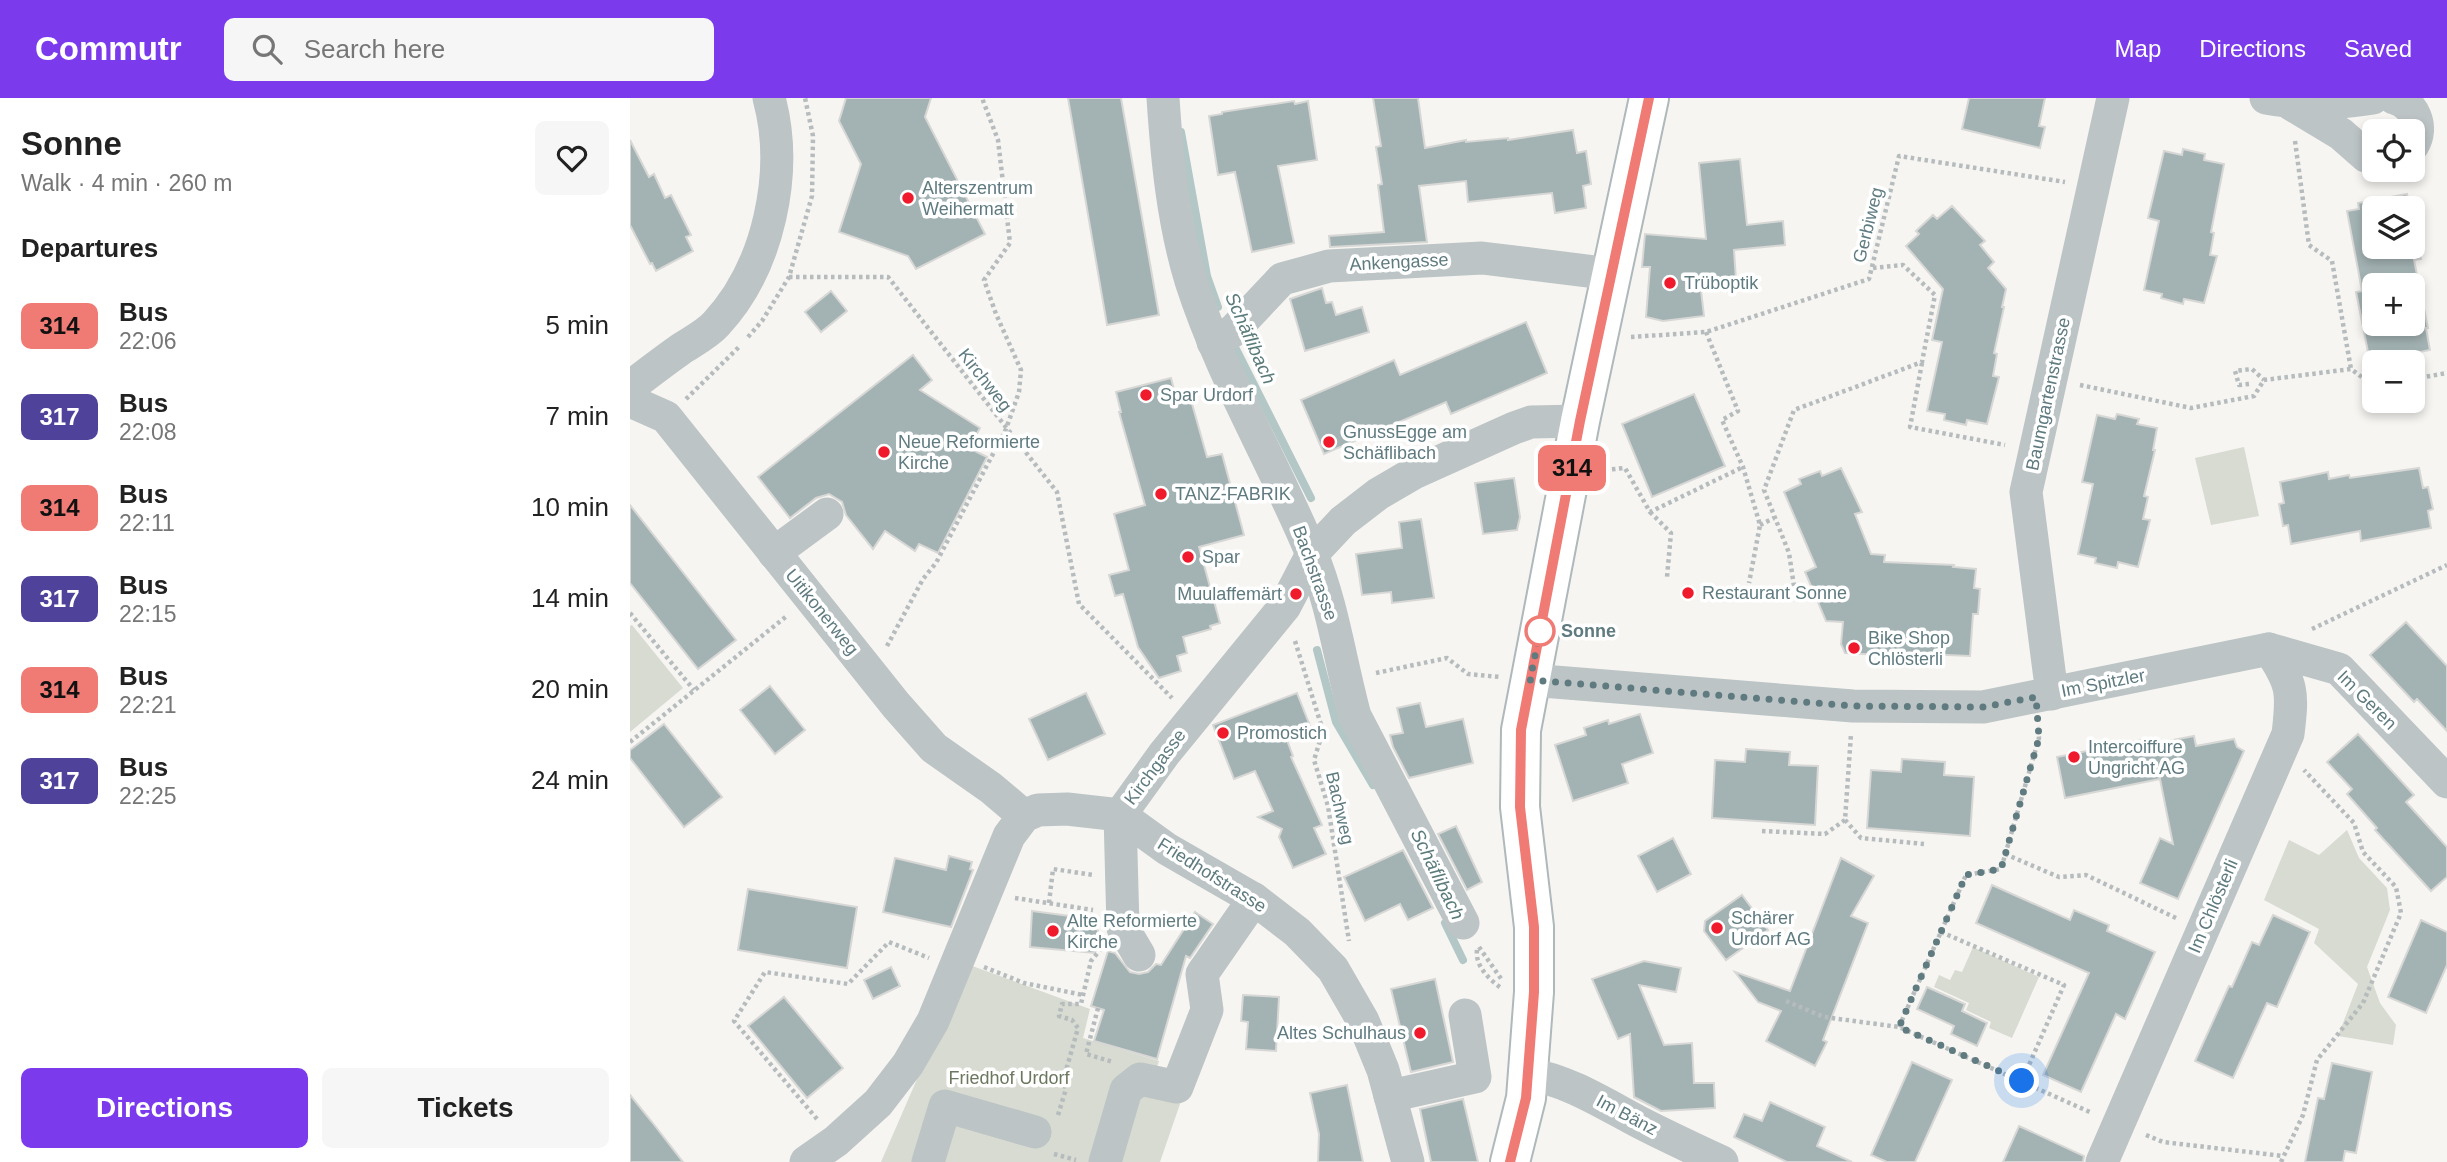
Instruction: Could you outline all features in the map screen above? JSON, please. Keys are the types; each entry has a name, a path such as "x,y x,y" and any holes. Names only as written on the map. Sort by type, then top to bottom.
{"main road":[{"path":"1510,1162 1526,1098 1529,1074 1534,927 1520,807 1521,730 1517,678 1580,421 1649,98"}],"street":[{"path":"630,387 654,367 715,326 734,301 753,268 766,228 774,190 777,149 774,116 769,98"},
{"name":"Bachstrasse","path":"1163,98 1167,151 1176,210 1191,279 1222,337 1312,554 1337,637 1355,716 1470,934"},
{"name":"Baumgartenstrasse","path":"2044,695 2026,492 2113,98"},
{"path":"2278,100 2321,104 2374,98"},
{"path":"2394,98 2408,106 2416,119"},
{"path":"2278,100 2306,110 2362,153"},
{"name":"Ankengasse","path":"1222,337 1282,279 1329,266 1482,258 1611,274"},
{"name":"Uitikonerweg","path":"630,401 666,417 896,705 934,748 991,788 1024,816"},
{"name":"Kirchgasse","path":"1024,816 1038,810 1067,809 1120,815 1164,754 1285,606 1312,554 1343,521 1378,494 1415,474 1531,422 1580,421"},
{"path":"774,553 827,514"},
{"name":"Im Spitzler","path":"1517,678 1853,706 1983,707 2269,649"},
{"name":"Im Chlösterli","path":"2102,1162 2288,734 2292,699 2284,672 2269,649"},
{"name":"Im Geren","path":"2269,649 2339,669 2447,782"},
{"path":"1120,815 1123,928 1139,956"},
{"name":"Friedhofstrasse","path":"1120,815 1167,849 1254,899 1297,932 1333,969 1363,1021 1390,1096 1408,1162"},
{"path":"806,1162 836,1141 878,1103 908,1064 966,972 1009,836 1024,816"},
{"path":"1105,1162 1126,1090 1140,1079 1177,1087 1207,1010 1202,974 1254,899"},
{"path":"1390,1096 1475,1077 1465,1015"},
{"name":"Im Bänz","path":"1529,1074 1568,1084 1723,1162"},
{"path":"928,1162 944,1106 1046,1136"}],"path":[{"path":"866,666 885,650 923,579 936,563 1006,429 1019,392 1021,370 984,280 1010,243 998,140 982,98"},
{"path":"2278,100 2309,245 2332,261 2351,369 2362,377"},
{"name":"Gerbiweg","path":"1629,337 1706,332 1869,279 1899,156 2094,187"},
{"path":"1872,268 1903,265 1935,295 1910,427 2036,451"},
{"name":"Kirchweg","path":"789,277 888,277 1057,492 1079,604 1157,685 1193,718"},
{"path":"1706,332 1738,411 1722,420 1743,467 1760,525 1749,583"},
{"path":"1794,586 1789,553 1764,490 1794,410 1922,362"},
{"path":"2249,384 2239,385 2235,371 2252,369 2264,380 2351,369"},
{"path":"2425,377 2447,373"},
{"path":"2051,380 2191,408 2254,396 2264,380"},
{"path":"1650,512 1743,467"},
{"path":"1603,470 1625,468 1650,512 1671,533 1667,577"},
{"path":"1760,525 1774,518"},
{"path":"2269,649 2447,565"},
{"path":"630,742 810,597"},
{"name":"Bachweg","path":"1285,606 1323,732 1314,760 1328,806 1351,948"},
{"path":"631,617 694,690"},
{"path":"1345,680 1447,658 1468,674 1517,678"},
{"path":"1899,1027 1966,875 2001,869 2039,738 2044,695"},
{"path":"1853,706 1845,820 1861,838 1924,844"},
{"path":"2281,1162 2303,1115 2317,1060 2363,1003 2401,913 2396,887 2363,852 2354,823 2282,747"},
{"path":"1762,831 1825,834 1845,820"},
{"path":"2005,854 2059,877 2086,875 2202,930"},
{"path":"1049,903 1053,869 1122,883"},
{"path":"1007,896 1092,909 1098,917"},
{"path":"1941,932 2064,985 2022,1081"},
{"path":"1470,934 1500,978 1511,984"},
{"path":"1465,1015 1499,1011 1502,989 1487,978 1476,956 1470,934"},
{"path":"1083,1162 1046,1136 1066,1089 1063,1081 1077,1028 1072,1020 1059,1016 1062,1004 1081,1004 1091,961 1100,950 1102,937"},
{"path":"836,1141 734,1021 765,972 848,984 889,942 966,972 980,966 1024,983 1083,995"},
{"path":"1786,1001 1825,1017 1899,1027 2163,1142 2283,1156"},
{"path":"1098,1008 1086,1054 1126,1067 1140,1079"}],"green space":[{"path":"2244,447 2259,516 2211,525 2195,458"},
{"path":"632,625 683,688 630,732 630,626"},
{"path":"2347,830 2359,858 2387,888 2390,910 2367,967 2380,1003 2396,1025 2393,1045 2338,1036 2358,984 2314,943 2319,929 2264,900 2289,840 2319,855"},
{"path":"1973,947 2039,977 2012,1038 1989,1028 1991,1022 1966,1010 1969,1003 1934,987 1939,975 1950,980 1955,970 1962,972"},
{"name":"Friedhof Urdorf","path":"967,964 1090,1009 1083,1038 1159,1061 1149,1091 1181,1101 1160,1162 881,1162"}],"building":[{"name":"Alterszentrum Weihermatt","path":"846,98 931,98 925,117 985,234 916,269 908,256 839,232 861,164 839,121"},
{"path":"1068,98 1121,98 1159,315 1107,325"},
{"path":"1373,98 1418,98 1425,148 1466,140 1508,140 1573,130 1577,153 1586,151 1591,184 1583,186 1586,208 1555,213 1552,193 1468,202 1466,181 1419,186 1427,242 1330,247 1329,236 1384,232 1378,185 1382,184 1376,147 1381,146"},
{"path":"1969,98 2045,98 2039,126 2045,127 2040,148 1962,129"},
{"path":"1294,101 1295,104 1308,101 1317,160 1278,166 1294,243 1252,252 1235,172 1218,175 1209,116"},
{"path":"630,140 649,177 654,174 665,198 671,195 691,235 686,237 693,251 656,271 630,225"},
{"path":"2183,149 2205,154 2204,160 2224,164 2211,232 2214,233 2210,255 2217,256 2204,303 2184,299 2183,304 2161,298 2162,294 2144,290 2159,221 2148,218 2164,151 2182,155"},
{"path":"1740,159 1747,225 1783,221 1785,245 1734,250 1736,280 1700,282 1704,316 1663,321 1646,317 1650,267 1642,267 1645,234 1706,239 1699,163"},
{"path":"2362,202 2362,259 2421,259 2414,260 2417,273 2362,273 2362,291 2347,211 2359,209 2358,203"},
{"path":"1952,206 1985,241 1980,245 1994,262 1988,268 2006,289 1994,353 1997,354 1993,376 1999,377 1987,424 1967,420 1966,425 1944,420 1945,414 1927,411 1942,342 1932,340 1943,289 1906,246 1919,234 1916,231 1933,215 1937,219"},
{"path":"1322,288 1326,303 1332,302 1336,315 1362,307 1369,332 1305,351 1290,299"},
{"path":"831,291 847,311 821,332 805,312"},
{"path":"2362,291 2362,322 2356,292"},
{"path":"2425,313 2430,350 2368,350 2365,336 2425,336"},
{"path":"1526,322 1547,373 1451,414 1446,402 1324,454 1301,400 1394,360 1400,375"},
{"name":"Neue Reformierte Kirche","path":"913,355 932,380 920,390 980,428 969,448 987,457 938,553 919,544 915,551 885,531 873,549 846,515 842,502 829,494 816,498 790,518 758,477"},
{"path":"1171,378 1176,397 1189,393 1207,457 1222,454 1244,535 1199,547 1220,623 1210,626 1211,629 1183,637 1187,653 1177,656 1181,671 1159,678 1138,647 1123,594 1115,596 1109,575 1129,570 1114,514 1145,505 1116,392"},
{"path":"1694,394 1725,466 1652,497 1622,424"},
{"path":"2117,414 2139,419 2137,424 2157,428 2155,450 2144,496 2148,497 2143,519 2150,520 2138,567 2118,562 2117,568 2095,563 2096,558 2078,554 2093,484 2082,482 2097,415 2115,419"},
{"path":"1841,468 1862,512 1855,514 1871,554 1885,555 1884,562 1954,565 1953,567 1976,569 1974,588 1980,589 1978,614 1973,614 1970,656 1845,653 1841,644 1843,622 1826,621 1805,572 1816,567 1784,492 1801,484 1799,479 1820,471 1822,476"},
{"path":"2419,468 2423,488 2428,487 2433,509 2428,511 2431,528 2361,541 2360,531 2291,544 2288,525 2283,526 2279,504 2284,503 2280,482 2328,472 2329,479"},
{"path":"1514,478 1520,517 1517,530 1483,534 1475,483"},
{"path":"630,505 736,640 698,669 630,583"},
{"path":"1421,519 1434,598 1392,603 1391,592 1362,595 1356,554 1402,548 1399,522"},
{"path":"2406,622 2447,666 2447,731 2417,699 2414,702 2370,655"},
{"path":"770,686 805,730 775,754 740,710"},
{"path":"1086,693 1105,734 1048,760 1029,719"},
{"path":"1297,693 1312,731 1287,740 1293,756 1291,757 1322,825 1314,828 1326,854 1293,868 1279,837 1282,829 1258,817 1273,811 1255,771 1234,779 1213,725"},
{"path":"1420,703 1426,727 1463,719 1473,763 1409,778 1393,747 1390,735 1403,733 1397,708"},
{"path":"1640,714 1653,753 1622,764 1628,783 1573,801 1555,745 1586,735 1584,728 1608,720 1609,724"},
{"path":"664,724 722,797 684,827 630,758 630,750"},
{"path":"2358,734 2414,795 2406,802 2447,847 2447,877 2431,891 2375,830 2377,828 2347,794 2352,789 2327,762"},
{"path":"2194,736 2196,746 2234,739 2237,747 2244,751 2178,899 2140,883 2160,838 2173,844 2160,779 2065,798 2057,757 2141,740 2142,746"},
{"path":"1746,749 1790,752 1789,765 1818,766 1815,825 1712,818 1715,760 1745,762"},
{"path":"1902,759 1945,762 1944,775 1974,777 1970,836 1867,828 1871,770 1901,772"},
{"path":"1456,826 1482,882 1467,890 1438,834"},
{"path":"1673,838 1691,874 1657,892 1638,856"},
{"path":"1403,850 1433,908 1408,920 1400,904 1365,921 1344,877"},
{"path":"949,856 972,862 970,869 973,870 951,927 883,912 895,858 946,870"},
{"path":"1841,858 1874,876 1851,916 1868,923 1823,1040 1827,1042 1815,1066 1766,1041 1781,1011 1758,1002 1735,972 1790,991"},
{"path":"1992,885 2070,920 2074,910 2109,925 2107,931 2155,952 2125,1019 2116,1014 2081,1092 2043,1075 2089,973 1976,923"},
{"path":"748,889 857,907 847,968 738,950"},
{"path":"1742,895 1768,930 1726,960 1704,931 1705,921"},
{"name":"Alte Reformierte Kirche","path":"1032,911 1092,919 1099,933 1095,953 1030,947"},
{"path":"1195,912 1213,924 1190,958 1186,956 1157,1059 1094,1041 1104,1010 1091,1006 1108,951 1115,953 1130,972 1148,972 1156,964 1161,965"},
{"path":"2273,915 2310,932 2277,1007 2267,1003 2233,1078 2195,1061 2252,942 2259,945"},
{"path":"2421,920 2447,932 2447,965 2426,1013 2388,997"},
{"path":"1644,961 1681,968 1676,992 1639,985 1664,1045 1692,1043 1694,1083 1714,1083 1715,1108 1661,1111 1634,1097 1630,1034 1618,1039 1592,979"},
{"path":"891,967 900,986 873,999 864,980"},
{"name":"Altes Schulhaus","path":"1435,979 1453,1062 1411,1072 1391,989"},
{"path":"1927,987 1965,1004 1962,1011 1987,1023 1977,1046 1951,1034 1954,1026 1917,1009"},
{"path":"1243,995 1279,997 1276,1051 1246,1049 1248,1022 1241,1021"},
{"path":"784,997 843,1068 807,1098 748,1026"},
{"path":"1912,1062 1952,1080 1915,1162 1887,1162 1871,1155"},
{"path":"2332,1063 2372,1072 2356,1153 2345,1151 2343,1162 2305,1162 2318,1098 2324,1099"},
{"path":"1347,1085 1363,1162 1318,1162 1319,1134 1310,1093"},
{"path":"630,1095 652,1122 683,1162 630,1162"},
{"path":"1463,1099 1478,1162 1431,1162 1420,1109"},
{"path":"1770,1102 1825,1127 1817,1146 1852,1162 1787,1162 1734,1137 1744,1114 1762,1121"},
{"path":"2019,1126 2084,1156 2083,1162 2003,1162"}],"waterway":[{"name":"Schäflibach","path":"1181,132 1207,276 1218,307"},
{"name":"Schäflibach","path":"1231,339 1311,498"},
{"name":"Schäflibach","path":"1317,650 1336,722 1373,785"},
{"name":"Schäflibach","path":"1445,923 1463,960"}],"bus line":[{"name":"314","path":"1510,1162 1526,1098 1534,992 1534,927 1520,807 1521,730 1580,421 1649,98"}],"place":[{"name":"Alterszentrum Weihermatt","path":"908,198"},
{"name":"Trüboptik","path":"1670,283"},
{"name":"Spar Urdorf","path":"1146,395"},
{"name":"GnussEgge am Schäflibach","path":"1329,442"},
{"name":"Neue Reformierte Kirche","path":"884,452"},
{"name":"TANZ-FABRIK","path":"1161,494"},
{"name":"Spar","path":"1188,557"},
{"name":"Restaurant Sonne","path":"1688,593"},
{"name":"Muulaffemärt","path":"1296,594"},
{"name":"Sonne","path":"1540,631"},
{"name":"Bike Shop Chlösterli","path":"1854,648"},
{"name":"Promostich","path":"1223,733"},
{"name":"Intercoiffure Ungricht AG","path":"2074,757"},
{"name":"Schärer Urdorf AG","path":"1717,928"},
{"name":"Alte Reformierte Kirche","path":"1053,931"},
{"name":"Altes Schulhaus","path":"1420,1033"}],"route":[{"path":"1540,631 1530,680 1853,706 1983,707 2036,697 2039,738 2001,869 1966,875 1899,1027 2022,1081"}]}
